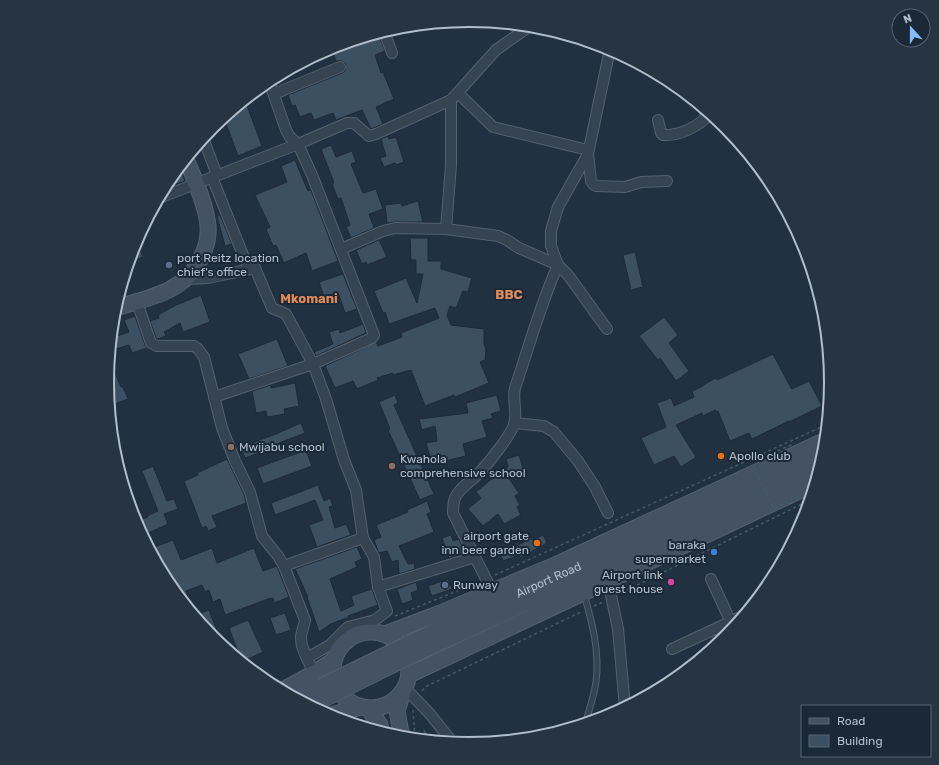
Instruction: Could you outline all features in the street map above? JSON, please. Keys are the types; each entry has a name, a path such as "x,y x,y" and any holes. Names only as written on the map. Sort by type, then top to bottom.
{"main road":[{"path":"123,306 174,288 186,279 197,267 204,253 207,240 208,220 188,165"},
{"path":"385,634 438,614 489,585 553,566 820,443"},
{"name":"Airport Road","path":"316,703 417,653 715,511 817,458"},
{"name":"Airport Road","path":"303,696 412,642 715,511 814,470"},
{"path":"339,713 365,707 380,707 391,702 406,685 584,593 809,486"},
{"path":"380,727 365,707 349,701 340,692 334,680 333,673 336,653 344,642 355,635 368,631 385,634 396,640 404,650 409,662 406,685 397,711 401,731"},
{"path":"288,687 334,660"}],"street":[{"path":"168,194 298,144 347,123 354,123 369,136 376,134 455,97 496,50 523,31"},
{"path":"386,37 392,53"},
{"path":"607,329 568,276 558,265 550,246 550,231 558,207 588,152 609,55"},
{"path":"274,94 340,67"},
{"path":"214,397 313,364 372,338 374,335 312,175 298,144 290,138 286,130 272,87"},
{"path":"455,97 493,127 588,152"},
{"path":"446,229 455,97"},
{"path":"658,120 661,133 663,135 671,135 688,130 706,117"},
{"path":"205,145 214,176 245,260 255,268 272,308 286,314 313,364 326,399 344,460 356,490 363,538 374,557 378,587 387,611 375,620 348,627 330,644 307,658"},
{"path":"588,152 591,181 596,186 625,187 641,182 667,181"},
{"path":"340,249 383,231 395,228 446,229 498,236 519,248 558,265"},
{"path":"489,585 453,514 453,506 455,498 494,455 511,431 514,423 514,388 529,348 539,314 558,265"},
{"path":"186,279 208,278 255,268"},
{"path":"136,302 151,343 157,346 194,346 204,357 222,428 235,461 250,492 262,536 284,566 305,620 301,635 302,646 314,673"},
{"path":"514,423 544,426 554,432 578,461 595,487 608,513"},
{"path":"284,566 363,538"},
{"path":"378,587 475,557"},
{"path":"711,580 731,623"},
{"path":"608,581 618,629 625,702"},
{"path":"672,649 726,629"},
{"path":"406,685 448,737"}],"lane":[{"path":"584,593 592,622 596,649 596,682 587,718"}],"path":[{"path":"395,616 489,585 557,548 822,426"},
{"path":"761,458 791,445 792,450 754,469 774,509 808,492"}],"building":[{"path":"380,38 385,51 375,55 381,73 383,72 394,99 376,107 383,124 371,129 362,110 336,120 333,113 314,120 311,113 300,117 295,105 292,106 288,95 345,71 346,64 341,61 336,61 333,54"},
{"path":"247,105 262,146 238,156 226,123"},
{"path":"388,136 389,139 396,137 404,162 396,165 395,163 384,167 380,158 386,156 381,139"},
{"path":"331,145 336,157 352,151 356,162 351,164 363,193 376,189 383,209 369,214 374,228 351,238 346,227 350,225 341,198 338,199 332,184 334,183 321,149"},
{"path":"295,160 308,191 311,190 338,261 312,271 306,253 284,263 276,245 273,246 266,229 270,227 255,195 287,182 281,166"},
{"path":"182,173 185,181 174,185"},
{"path":"418,201 423,222 387,223 385,205 401,203 402,206"},
{"path":"220,215 232,244 225,246 217,216"},
{"path":"410,238 428,238 428,261 441,261 441,269 472,278 468,292 463,291 456,308 450,306 447,315 451,325 484,329 484,345 486,348 485,360 480,362 489,383 455,397 454,395 425,406 411,370 393,375 393,373 377,378 378,380 357,389 353,381 335,388 325,366 376,342 378,346 402,337 401,333 439,318 435,308 389,324 385,312 383,313 374,291 406,278 417,303 423,274 416,274 416,260 411,260"},
{"path":"379,240 387,257 367,265 366,262 362,264 356,250"},
{"path":"140,249 143,257 136,260"},
{"path":"635,252 643,287 631,290 623,255"},
{"path":"343,274 357,309 345,313 339,295 325,300 319,282"},
{"path":"201,295 210,322 183,332 180,323 164,332 166,336 158,339 156,338 150,321 159,318 158,315 176,305"},
{"path":"135,316 147,348 132,353 129,345 116,349 117,336 129,332 124,320"},
{"path":"664,317 678,335 669,343 689,371 676,381 660,358 658,360 639,336"},
{"path":"363,324 366,333 316,356 314,352 333,344 329,332 339,329 340,333"},
{"path":"277,339 288,366 249,379 238,354"},
{"path":"773,354 791,388 792,389 809,381 822,406 752,439 749,433 730,441 718,411 716,412 715,410 703,416 702,413 676,425 696,457 681,467 674,456 654,465 641,438 666,427 657,403 671,398 674,406 694,397 692,391 716,378 717,380"},
{"path":"114,371 121,387 123,387 128,399 115,404"},
{"path":"295,383 299,406 284,409 285,414 267,417 266,411 256,413 252,391 271,385 271,388"},
{"path":"395,395 398,403 394,405 434,494 420,500 388,430 390,429 379,402"},
{"path":"497,395 501,411 491,414 493,418 482,421 487,437 463,444 466,456 432,464 426,443 437,441 435,426 422,430 419,419 468,413 466,403"},
{"path":"301,423 305,433 279,443 280,446 245,458 241,447"},
{"path":"306,450 312,466 263,484 257,468"},
{"path":"519,455 524,472 508,477 519,493 515,496 520,505 517,507 521,515 504,524 498,514 483,526 468,509 481,498 476,492 508,467 506,459"},
{"path":"227,459 244,494 246,503 212,516 217,527 208,531 206,526 202,528 184,481 198,475 197,473"},
{"path":"153,466 167,501 174,499 178,509 164,514 168,524 148,533 141,520 158,511 142,471"},
{"path":"318,485 324,501 330,498 333,506 329,507 335,528 346,524 351,535 317,547 309,525 323,520 315,500 275,515 271,503"},
{"path":"427,501 431,512 427,514 434,532 399,546 408,564 414,563 415,569 399,574 398,560 392,562 387,551 379,553 378,551 374,540 381,537 376,525 408,512 407,510"},
{"path":"527,531 532,540 543,535 547,543 520,558 519,555 503,561 500,554 524,542 520,534"},
{"path":"451,535 453,541 459,539 465,553 449,558 442,538"},
{"path":"173,540 181,560 212,548 217,563 254,548 263,571 277,566 289,597 274,603 273,598 268,599 225,615 220,599 213,602 209,590 205,592 202,585 186,591 189,601 174,580 155,547"},
{"path":"357,547 362,559 355,562 357,567 330,579 341,611 354,605 351,596 372,589 378,605 348,616 349,617 331,624 319,632 308,597 295,569"},
{"path":"448,579 452,589 432,596 428,586"},
{"path":"416,582 418,590 411,593 413,600 402,604 397,589"},
{"path":"209,610 219,635 202,617 199,614"},
{"path":"285,613 291,630 276,635 270,618"},
{"path":"248,620 263,652 247,660 239,653 229,628"},
{"path":"423,727 429,736 423,735"}],"place":[{"name":"port Reitz location chief's office","path":"169,265"},
{"name":"Mwijabu school","path":"231,447"},
{"name":"Apollo club","path":"721,456"},
{"name":"Kwahola comprehensive school","path":"392,466"},
{"name":"airport gate inn beer garden","path":"537,543"},
{"name":"baraka supermarket","path":"714,552"},
{"name":"Airport link guest house","path":"671,582"},
{"name":"Runway","path":"445,585"}],"district":[{"name":"BBC","path":"509,294"},
{"name":"Mkomani","path":"309,298"}]}
